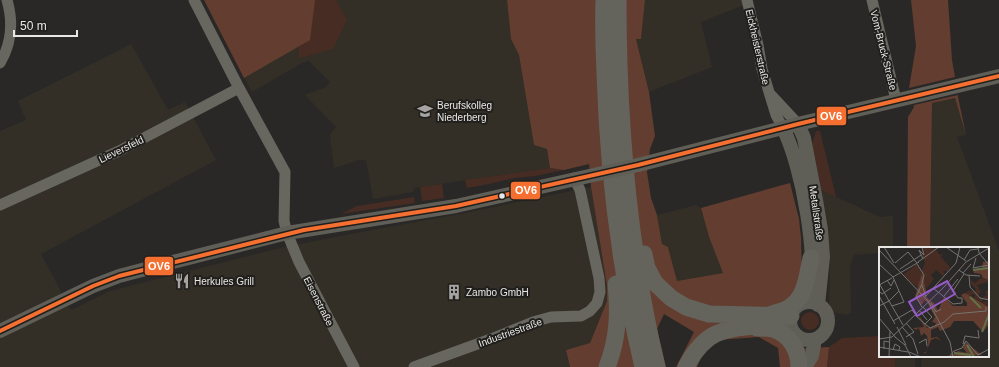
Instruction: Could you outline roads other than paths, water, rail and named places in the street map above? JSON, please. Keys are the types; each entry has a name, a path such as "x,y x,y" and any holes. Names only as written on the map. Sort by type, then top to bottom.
{"highway":[{"path":"604,0 606,117 612,182 621,255 630,308 643,367"},
{"path":"618,0 618,46 625,178 632,234 644,306 657,367"},
{"path":"632,234 642,247 648,268 655,283 662,291 678,303 709,314 764,316 794,327"},
{"path":"608,367 617,334 617,294 615,273 621,255"},
{"path":"764,316 790,307 797,300 803,292 811,258"},
{"path":"686,367 693,353 702,342 713,334 726,330 749,327 778,325 794,327"},
{"path":"749,327 774,330 787,336 794,344 800,367"}],"main road":[{"path":"1,328 93,286 119,276 287,233 456,206 574,178 638,165 798,124 999,76"},
{"name":"Metallstraße","path":"798,124 804,138 821,230 823,257 813,304"},
{"name":"Metallstraße","path":"783,128 790,142 805,202 811,258 810,294 813,304"},
{"path":"794,327 808,340 815,339 822,336 826,330 828,316 824,309 813,304 797,307 794,327 803,346 800,367"},
{"path":"805,367 812,356 815,339"}],"street":[{"path":"0,63 9,40 11,29 10,11 7,0"},
{"name":"Eisenstraße","path":"194,0 284,172 284,221 287,233 299,262 354,367"},
{"name":"Eickheisterstraße","path":"747,0 769,94 776,115 783,128"},
{"name":"Vom-Bruck-Straße","path":"872,0 896,100"},
{"name":"Lieversfeld","path":"0,205 119,151 239,88"},
{"name":"Eickheisterstraße","path":"769,94 798,124"},
{"name":"Industriestraße","path":"414,367 533,322 551,317 581,316 590,311 597,303 600,292 599,278 580,190 574,178"}],"place":[{"name":"Berufskolleg Niederberg","path":"425,111"},
{"name":"Herkules Grill","path":"182,281"},
{"name":"Zambo GmbH","path":"454,292"}]}
